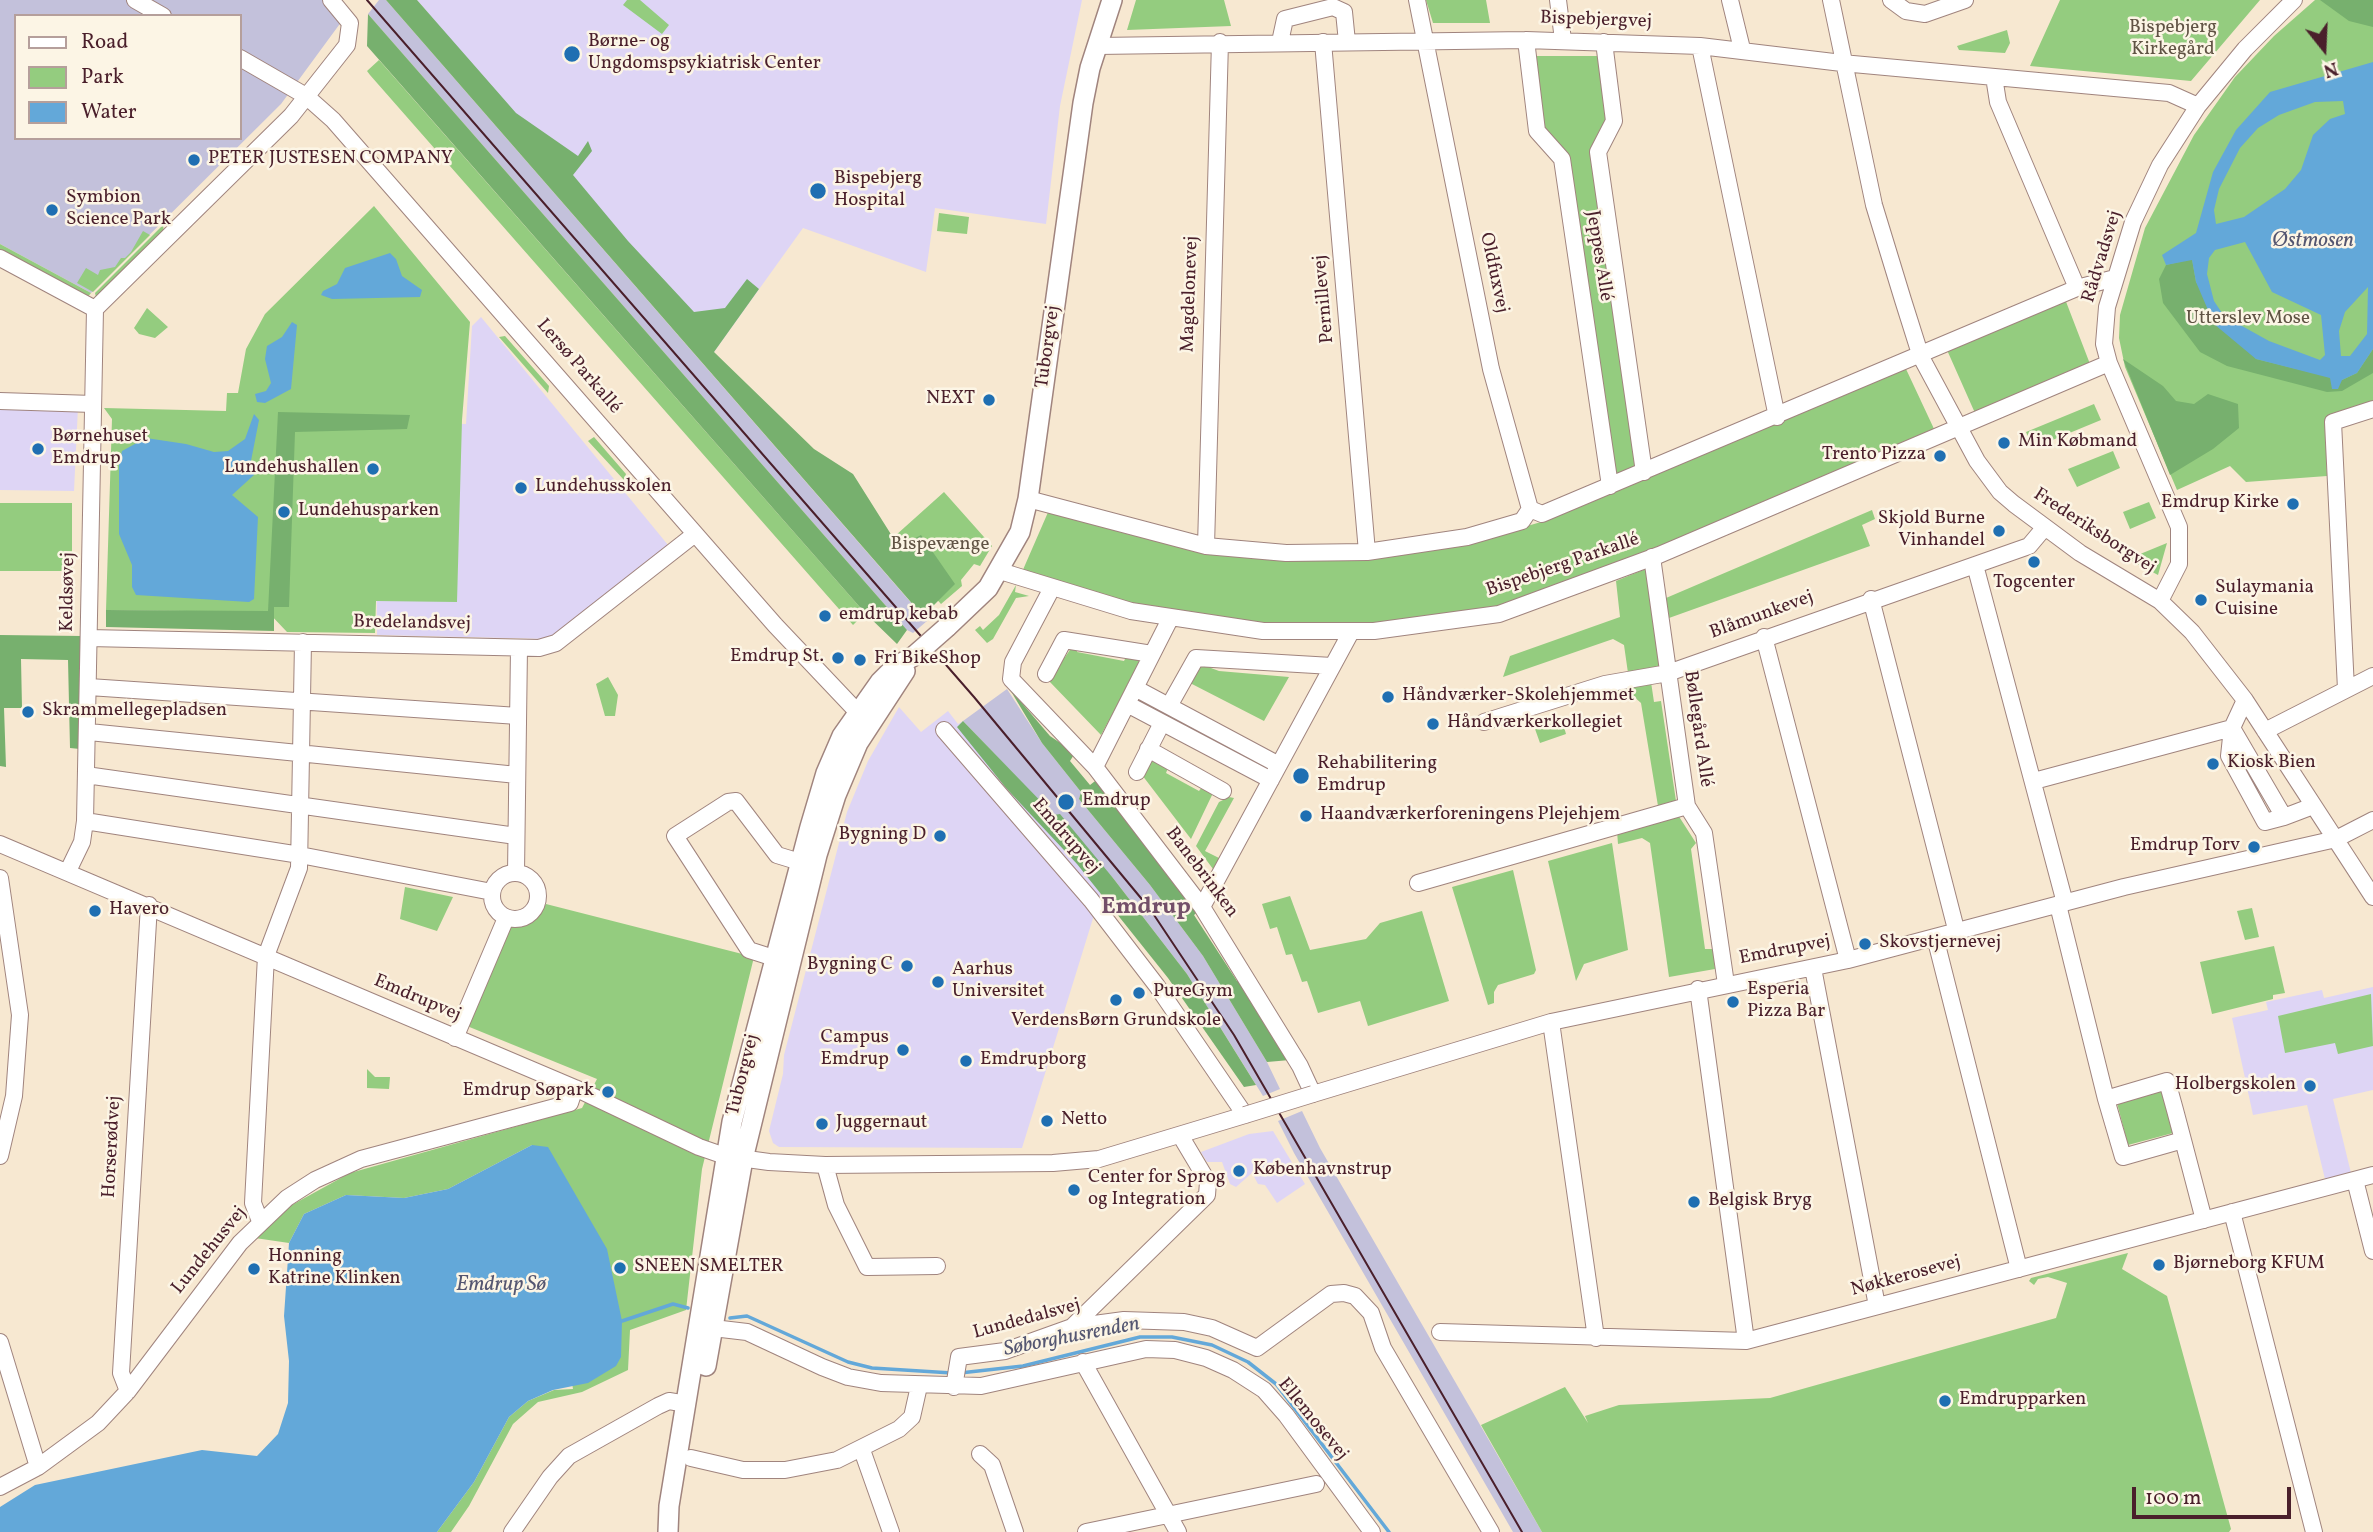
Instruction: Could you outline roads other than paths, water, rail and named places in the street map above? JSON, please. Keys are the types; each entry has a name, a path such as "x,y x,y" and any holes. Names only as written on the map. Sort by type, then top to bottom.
{"main road":[{"name":"Tuborgvej","path":"674,1532 691,1458 707,1325 734,1157 774,958 800,862 826,772 862,718 914,656 980,596 1000,571 1020,532 1028,499 1083,103 1112,0"},
{"name":"Tuborgvej","path":"734,1157 817,855 862,718"},
{"name":"Tuborgvej","path":"668,1532 669,1506 687,1404 707,1325"}],"street":[{"path":"135,0 160,14"},
{"path":"0,258 95,309 291,116 347,46 350,23 331,0"},
{"name":"Oldfuxvej","path":"1417,0 1491,369 1530,509"},
{"path":"1558,0 1563,40"},
{"path":"1730,0 1742,50"},
{"name":"Frederiksborgvej","path":"1831,0 1842,63 1874,205 1921,357 1987,477 2000,492 2045,527 2160,601 2192,632 2245,700 2373,897"},
{"path":"1891,0 1892,4 1906,11 1926,14 1965,0"},
{"name":"Rådvadsvej","path":"2160,601 2179,564 2179,527 2109,363 2104,344 2115,278 2133,222 2160,165 2198,106 2245,49 2294,0"},
{"path":"1280,42 1285,19 1333,7 1345,12 1347,42"},
{"name":"Bispebjergvej","path":"1097,46 1220,42 1426,43 1526,40 1700,46 1842,63 2169,93 2198,106"},
{"name":"Jeppes Allé","path":"1526,40 1537,131 1562,159 1610,486"},
{"name":"Magdelonevej","path":"1206,547 1220,42"},
{"name":"Pernillevej","path":"1323,42 1367,552"},
{"name":"Jeppes Allé","path":"1604,42 1614,121 1598,152 1644,471"},
{"path":"1700,46 1777,416"},
{"name":"Lersø Parkallé","path":"242,59 306,96 379,171 695,534 862,718"},
{"path":"1994,77 1998,102 2077,288"},
{"path":"1028,499 1206,547 1286,553 1367,552 1467,537 1522,522 1530,509 1542,514 1921,357 2077,288 2115,278"},
{"name":"Keldsøvej","path":"68,871 82,842 86,821 95,309"},
{"name":"Bispebjerg Parkallé","path":"1000,571 1170,620 1263,631 1351,632 1499,614 1652,557 2109,363"},
{"path":"0,401 93,404"},
{"path":"2346,689 2333,422 2373,409"},
{"name":"Blåmunkevej","path":"1484,722 1605,684 1668,673 1871,599 2029,546 2045,527"},
{"name":"Bredelandsvej","path":"89,638 539,648 556,643 695,534"},
{"name":"Bøllegård Allé","path":"1652,557 1687,806 1704,833 1726,984"},
{"path":"1975,565 2034,782 2106,1098 2123,1157 2183,1140"},
{"name":"Banebrinken","path":"1052,588 1013,662 1010,670 1012,679 1095,767 1202,907 1300,1066 1313,1094"},
{"path":"1871,599 1958,933"},
{"path":"1095,767 1170,620"},
{"path":"1202,907 1351,632"},
{"path":"1764,637 1848,960"},
{"path":"1046,674 1064,640 1152,654"},
{"path":"260,1221 253,1203 266,957 299,868 303,642"},
{"path":"516,873 519,648"},
{"path":"1169,706 1196,658 1332,666"},
{"path":"2265,731 2373,676"},
{"path":"89,687 517,716"},
{"path":"1135,688 1279,765"},
{"path":"2245,700 2232,729 2229,756 2265,822 2314,806"},
{"path":"1127,704 1271,780"},
{"path":"1137,772 1162,723"},
{"path":"2034,782 2232,729"},
{"name":"Emdrupvej","path":"944,730 1087,895 1157,985 1245,1115"},
{"path":"89,733 516,775"},
{"path":"1148,749 1223,791"},
{"path":"86,775 516,836"},
{"path":"774,958 749,950 675,836 728,802 736,801 776,855 800,862"},
{"path":"1419,883 1687,806"},
{"name":"Emdrupvej","path":"0,844 575,1088 699,1147 734,1157 825,1165 1065,1162 1099,1159 1551,1022 1698,989 1813,968 1958,933 2124,887 2336,839 2373,820"},
{"path":"86,821 300,855 492,892"},
{"path":"516,873 532,880 537,887 537,903 528,915 521,919 506,918 495,907 492,892 500,878 516,873"},
{"path":"0,878 8,982 20,1015 18,1059 11,1109 0,1156"},
{"name":"Horserødvej","path":"128,1391 121,1373 149,905"},
{"path":"454,1038 506,918"},
{"path":"1935,937 2019,1269"},
{"path":"1813,968 1877,1306"},
{"path":"1698,989 1746,1341"},
{"path":"1551,1022 1596,1338"},
{"path":"2106,1098 2167,1081 2204,1220"},
{"name":"Lundehusvej","path":"0,1487 38,1468 98,1423 128,1391 240,1243 286,1198 341,1167 570,1103 575,1088"},
{"path":"1072,1327 1207,1195 1208,1182 1180,1135"},
{"path":"825,1165 836,1205 867,1267 937,1266"},
{"name":"Nøkkerosevej","path":"1440,1332 1746,1341 2373,1175"},
{"path":"2355,1180 2373,1251"},
{"path":"2232,1212 2314,1532"},
{"name":"Lundedalsvej","path":"954,1387 960,1357 1005,1351 1072,1327 1134,1319 1184,1322 1212,1328 1257,1348 1331,1294 1355,1296 1371,1313 1383,1348 1491,1532"},
{"path":"707,1325 747,1332 848,1377 954,1387"},
{"path":"0,1342 38,1468"},
{"name":"Ellemosevej","path":"954,1387 1003,1383 1146,1349 1206,1357 1233,1370 1264,1391 1286,1415 1372,1532"},
{"path":"1083,1362 1178,1532"},
{"path":"691,1458 743,1470 785,1470 813,1466 862,1450 899,1429 912,1417 919,1385"},
{"path":"512,1532 550,1477 569,1457 669,1401 687,1404"},
{"path":"862,1450 891,1532"},
{"path":"980,1454 992,1465 1016,1532"},
{"path":"1086,1532 1316,1484"}],"water":[{"name":"Østmosen","path":"2373,62 2373,349 2357,373 2342,380 2338,389 2332,389 2330,378 2256,359 2214,324 2196,282 2192,260 2166,265 2162,255 2196,233 2213,172 2236,130 2270,92","holes":["2343,101 2345,114 2330,119 2313,135 2301,170 2285,189 2244,217 2216,224 2214,210 2219,189 2240,148 2258,128 2279,115 2315,102","2245,242 2272,292 2321,315 2325,355 2320,360 2269,341 2224,316 2214,301 2207,274 2209,258 2215,250","2368,287 2367,334 2350,356 2341,356 2339,331 2345,312"]},
{"path":"390,253 396,259 402,276 422,290 420,297 332,299 321,295 323,291 337,284 345,268"},
{"path":"292,322 297,325 291,389 265,403 257,402 255,394 266,391 271,383 265,359 267,346 282,337"},
{"path":"254,414 259,420 250,466 254,475 232,495 258,517 254,599 249,602 136,595 132,587 132,565 119,534 119,464 122,451 146,438 186,444 214,452 228,451 245,439"},
{"name":"Emdrup Sø","path":"532,1145 548,1147 607,1249 622,1321 621,1357 616,1366 588,1383 553,1390 528,1401 509,1417 474,1482 437,1532 0,1532 0,1507 35,1485 202,1450 257,1456 278,1434 288,1403 289,1361 284,1316 289,1243 304,1214 346,1195 404,1198 448,1189"}],"waterway":[{"name":"Søborghusrenden","path":"622,1321 673,1304 688,1308"},
{"name":"Søborghusrenden","path":"730,1318 747,1316 848,1362 872,1368 952,1373"},
{"name":"Søborghusrenden","path":"960,1373 1023,1366 1140,1337 1172,1337 1212,1345 1248,1362 1276,1384 1389,1532"}],"tram line":[{"path":"367,0 974,697 1150,909 1234,1035 1522,1532"}],"place":[{"name":"Børne- og Ungdomspsykiatrisk Center","path":"572,54"},
{"name":"PETER JUSTESEN COMPANY","path":"194,160"},
{"name":"Bispebjerg Hospital","path":"818,191"},
{"name":"Symbion Science Park","path":"52,210"},
{"name":"NEXT","path":"989,400"},
{"name":"Min Købmand","path":"2004,443"},
{"name":"Børnehuset Emdrup","path":"38,449"},
{"name":"Trento Pizza","path":"1940,456"},
{"name":"Lundehushallen","path":"373,469"},
{"name":"Lundehusskolen","path":"521,488"},
{"name":"Emdrup Kirke","path":"2293,504"},
{"name":"Lundehusparken","path":"284,512"},
{"name":"Skjold Burne Vinhandel","path":"1999,531"},
{"name":"Togcenter","path":"2034,562"},
{"name":"Sulaymania Cuisine","path":"2201,600"},
{"name":"emdrup kebab","path":"825,616"},
{"name":"Emdrup St.","path":"838,658"},
{"name":"Fri BikeShop","path":"860,660"},
{"name":"Håndværker-Skolehjemmet","path":"1388,697"},
{"name":"Skrammellegepladsen","path":"28,712"},
{"name":"Håndværkerkollegiet","path":"1433,724"},
{"name":"Kiosk Bien","path":"2213,764"},
{"name":"Rehabilitering Emdrup","path":"1301,776"},
{"name":"Emdrup","path":"1066,802"},
{"name":"Haandværkerforeningens Plejehjem","path":"1306,816"},
{"name":"Bygning D","path":"940,836"},
{"name":"Emdrup Torv","path":"2254,847"},
{"name":"Havero","path":"95,911"},
{"name":"Skovstjernevej","path":"1865,944"},
{"name":"Bygning C","path":"907,966"},
{"name":"Aarhus Universitet","path":"938,982"},
{"name":"PureGym","path":"1139,993"},
{"name":"VerdensBørn Grundskole","path":"1116,1000"},
{"name":"Esperia Pizza Bar","path":"1733,1002"},
{"name":"Campus Emdrup","path":"903,1050"},
{"name":"Emdrupborg","path":"966,1061"},
{"name":"Holbergskolen","path":"2310,1086"},
{"name":"Emdrup Søpark","path":"608,1092"},
{"name":"Netto","path":"1047,1121"},
{"name":"Juggernaut","path":"822,1124"},
{"name":"Københavnstrup","path":"1239,1171"},
{"name":"Center for Sprog og Integration","path":"1074,1190"},
{"name":"Belgisk Bryg","path":"1694,1202"},
{"name":"Bjørneborg KFUM","path":"2159,1265"},
{"name":"SNEEN SMELTER","path":"620,1268"},
{"name":"Honning Katrine Klinken","path":"254,1269"},
{"name":"Emdrupparken","path":"1945,1401"}],"district":[{"name":"Emdrup","path":"1146,909"}],"park label":[{"name":"Bispebjerg Kirkegård","path":"2173,40"},
{"name":"Utterslev Mose","path":"2248,320"},
{"name":"Bispevænge","path":"940,546"}]}
